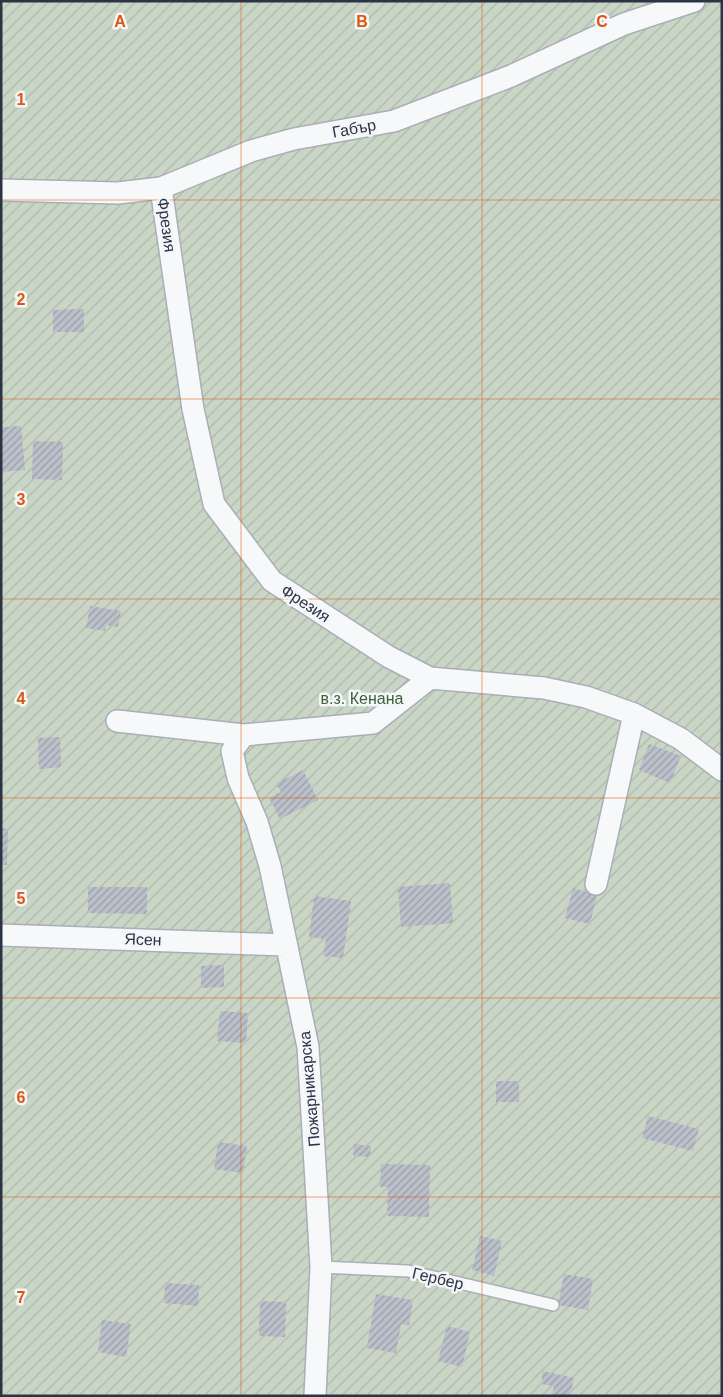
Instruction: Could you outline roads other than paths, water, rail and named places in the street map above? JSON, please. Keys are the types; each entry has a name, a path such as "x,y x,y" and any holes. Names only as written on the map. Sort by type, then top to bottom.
{"street":[{"name":"Габър","path":"1,190 118,193 161,188 251,151 294,139 394,121 511,76 624,24 694,1"},
{"name":"Фрезия","path":"161,188 193,409 214,504 272,582 389,657 430,678 544,688 586,697 634,714 681,739 722,770"},
{"path":"116,721 244,735 373,723 430,678"},
{"path":"596,884 634,714"},
{"name":"Пожарникарска","path":"244,735 232,751 238,778 257,822 270,866 308,1047 321,1266 315,1396"},
{"name":"Ясен","path":"1,935 286,945"}],"lane":[{"name":"Гербер","path":"321,1266 408,1271 553,1305"}],"park label":[{"name":"в.з. Кенана","path":"362,698"}]}
